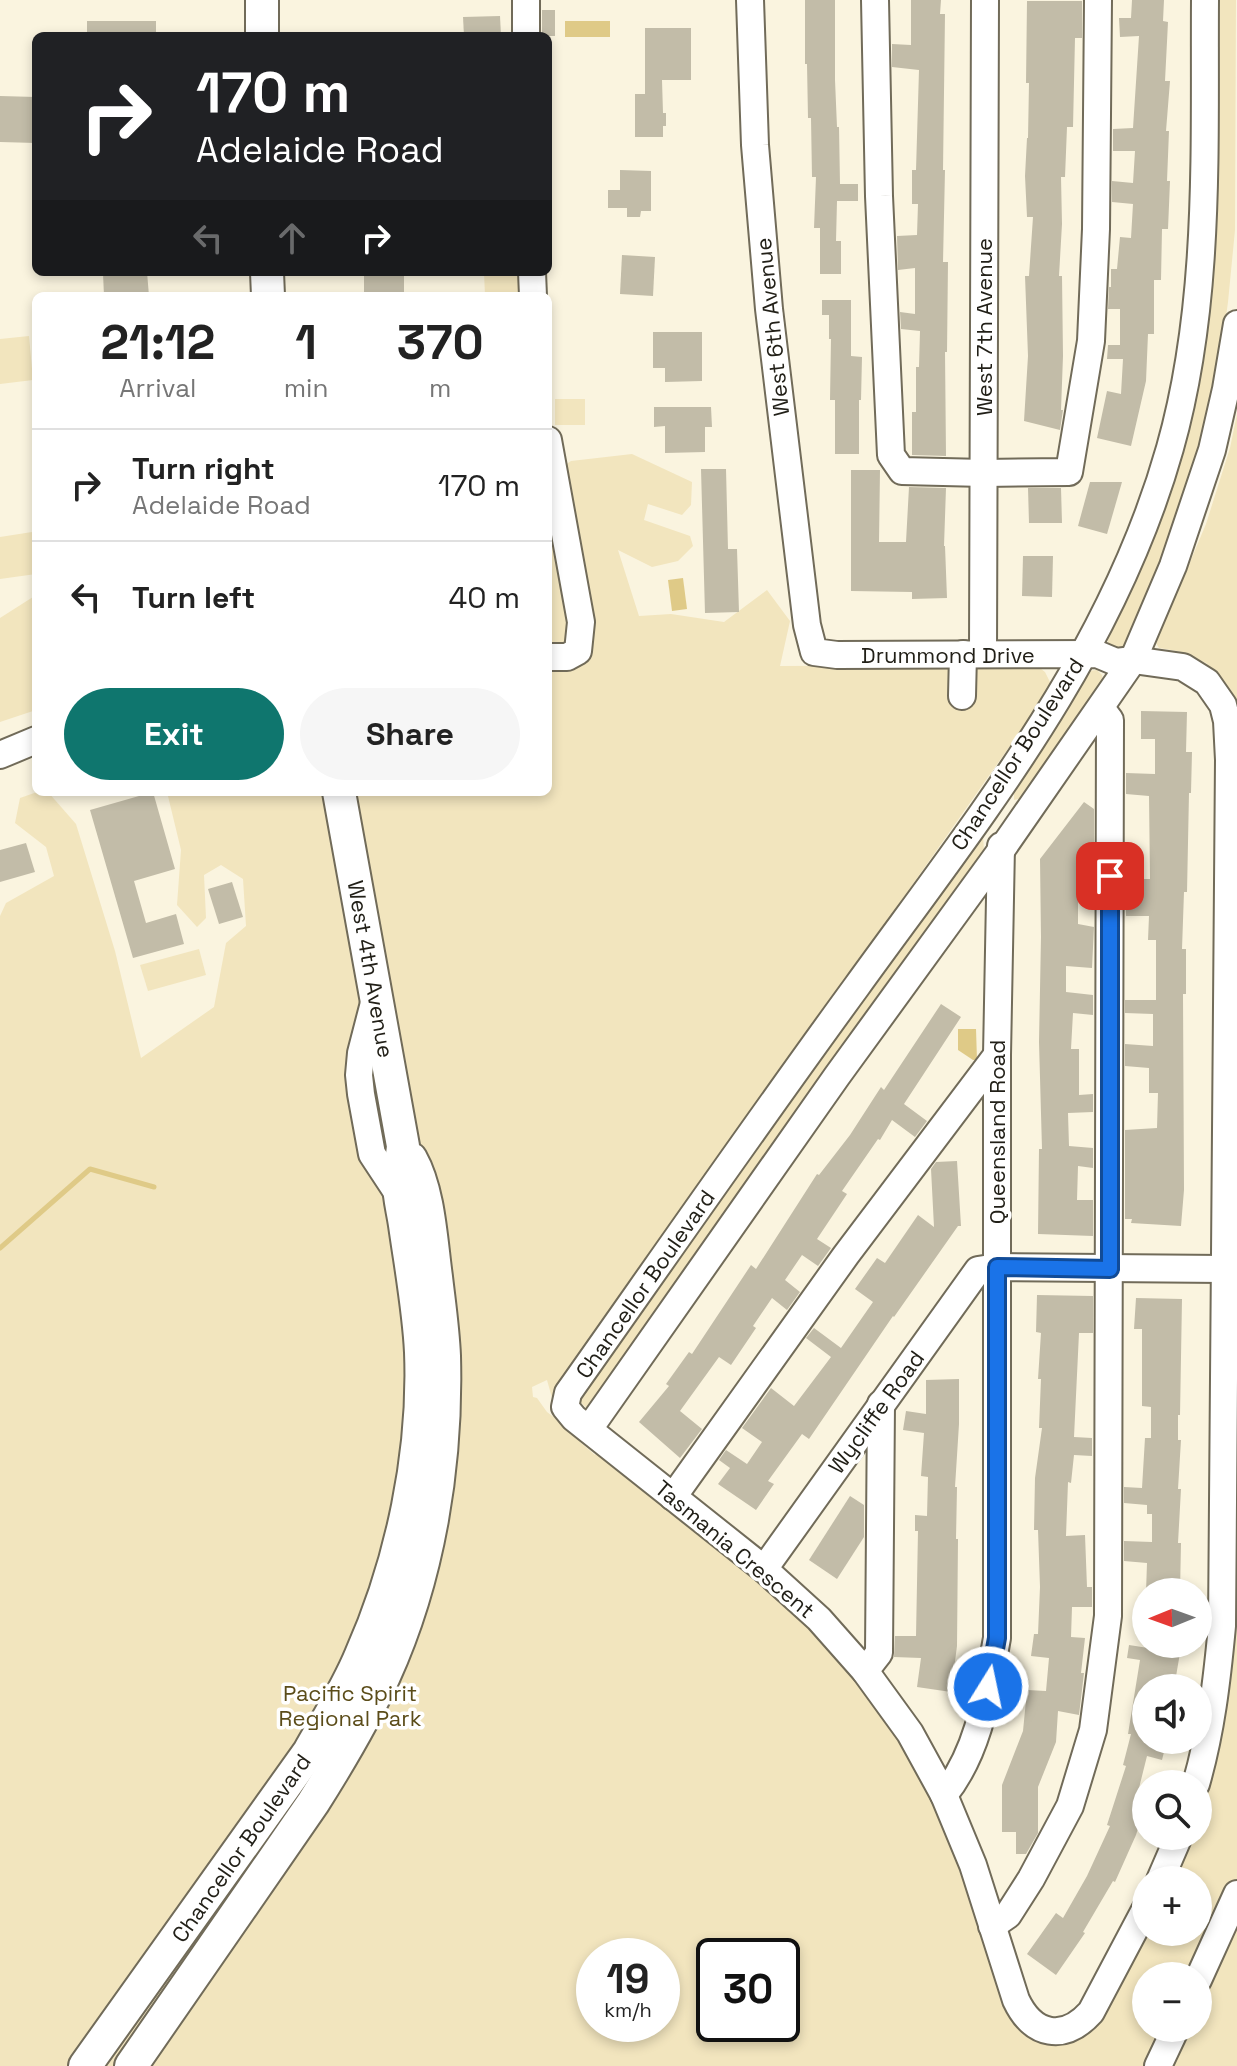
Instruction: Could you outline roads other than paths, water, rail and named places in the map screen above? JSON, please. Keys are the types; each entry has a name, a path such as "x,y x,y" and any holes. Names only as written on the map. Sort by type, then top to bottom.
{"main road":[{"path":"262,0 262,32"},
{"name":"West 4th Avenue","path":"340,796 403,1146"},
{"name":"Chancellor Boulevard","path":"85,2066 309,1752 341,1697 382,1604 400,1542 413,1474 421,1398 417,1311 399,1183 403,1146"},
{"name":"Chancellor Boulevard","path":"131,2066 334,1770 385,1675 405,1621 431,1527 440,1461 444,1354 432,1249 419,1173 403,1146"}],"street":[{"path":"526,0 526,32"},
{"name":"West 6th Avenue","path":"750,0 755,145 769,309 807,625 814,652"},
{"path":"875,0 879,196 891,455 902,471 984,473 1069,472 1091,341 1096,229 1098,0"},
{"name":"West 7th Avenue","path":"962,696 973,654 984,473 985,0"},
{"name":"Chancellor Boulevard","path":"565,1407 568,1393 1042,726 1099,627 1128,567 1152,504 1184,389 1201,269 1205,0"},
{"name":"Chancellor Boulevard","path":"589,1429 1133,660 1173,566 1212,450 1237,324"},
{"path":"552,462 581,622 578,651 557,657"},
{"name":"Drummond Drive","path":"814,652 837,655 1097,654 1116,662 1168,663 1196,673 1207,682 1223,705 1229,760 1222,1626 1217,1689 1200,1770"},
{"path":"992,1926 1008,1915 1070,1806 1093,1730 1108,1616 1110,720 1101,708"},
{"path":"0,755 32,742"},
{"name":"Queensland Road","path":"944,1795 967,1759 984,1712 997,1638 997,1055 1002,849 996,794"},
{"path":"376,995 361,1053 361,1094 372,1154 401,1198"},
{"path":"673,1497 846,1255 997,1055"},
{"path":"997,1267 1224,1269"},
{"name":"Wycliffe Road","path":"764,1569 978,1270 997,1267"},
{"path":"865,1671 879,1653 881,1404"},
{"name":"Tasmania Crescent","path":"565,1407 574,1418 764,1569 819,1619 865,1671 910,1733 944,1795 973,1865 1016,2000 1031,2024 1054,2032 1070,2030 1082,2022 1091,2012 1132,1934"},
{"path":"1206,1962 1237,1894"},
{"path":"1158,2066 1169,2042"}],"waterway":[{"path":"0,1248 90,1169 154,1187"}],"park label":[{"name":"Pacific Spirit Regional Park","path":"350,1706"}]}
